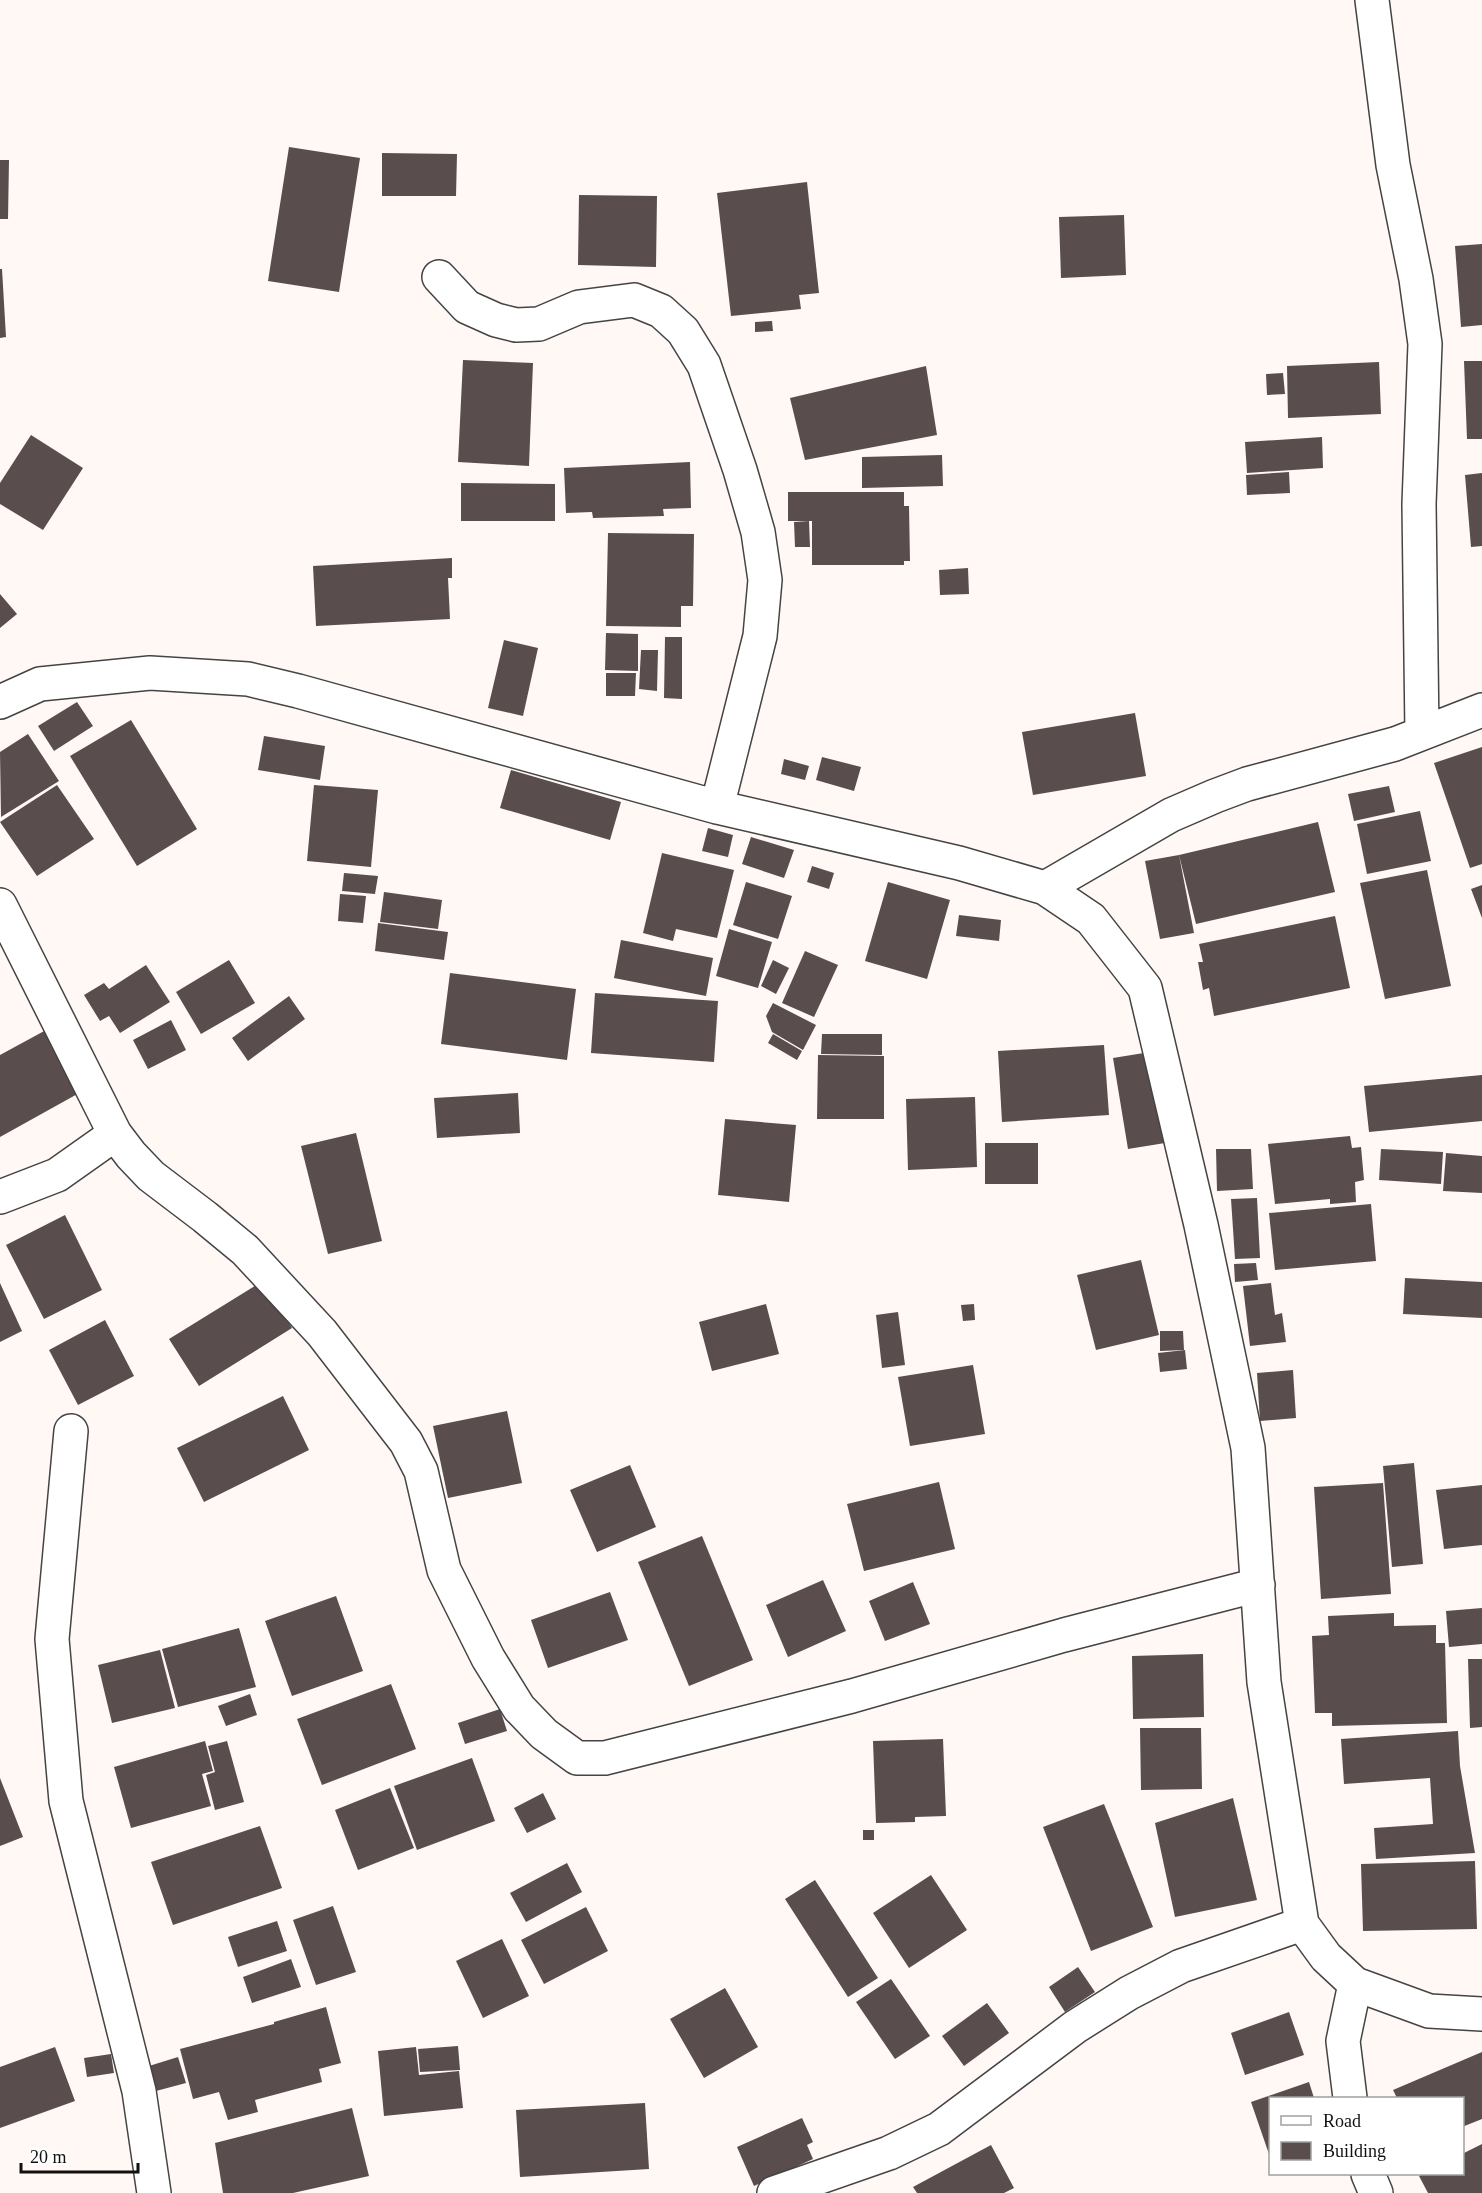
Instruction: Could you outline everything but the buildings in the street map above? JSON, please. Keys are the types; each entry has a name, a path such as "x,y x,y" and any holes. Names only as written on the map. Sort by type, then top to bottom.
{"street":[{"path":"1372,0 1393,165 1416,279 1425,344 1419,504 1422,734"},
{"path":"439,277 467,307 496,320 516,325 539,324 579,307 634,300 662,311 684,331 704,365 758,532 765,580 760,636 717,807"},
{"path":"0,702 40,684 150,673 248,679 717,807 959,863 1045,888 1091,919 1145,988 1201,1225 1248,1448 1264,1682 1302,1924 1326,1957 1355,1984 1429,2011 1482,2014"},
{"path":"1045,888 1171,815 1215,796 1247,784 1395,744 1482,710"},
{"path":"0,905 115,1134 130,1155 151,1176 245,1250 322,1333 406,1442 421,1471 444,1570 488,1658 519,1708 544,1734 577,1758 605,1758 808,1707 1064,1635 1258,1585"},
{"path":"0,1197 57,1175 115,1134"},
{"path":"71,1431 52,1639 66,1801 139,2091 154,2193"},
{"path":"774,2193 889,2152 939,2128 1075,2027 1129,1993 1181,1966 1302,1924"},
{"path":"1350,2097 1343,2041 1355,1984"},
{"path":"1368,2175 1376,2193"}]}
